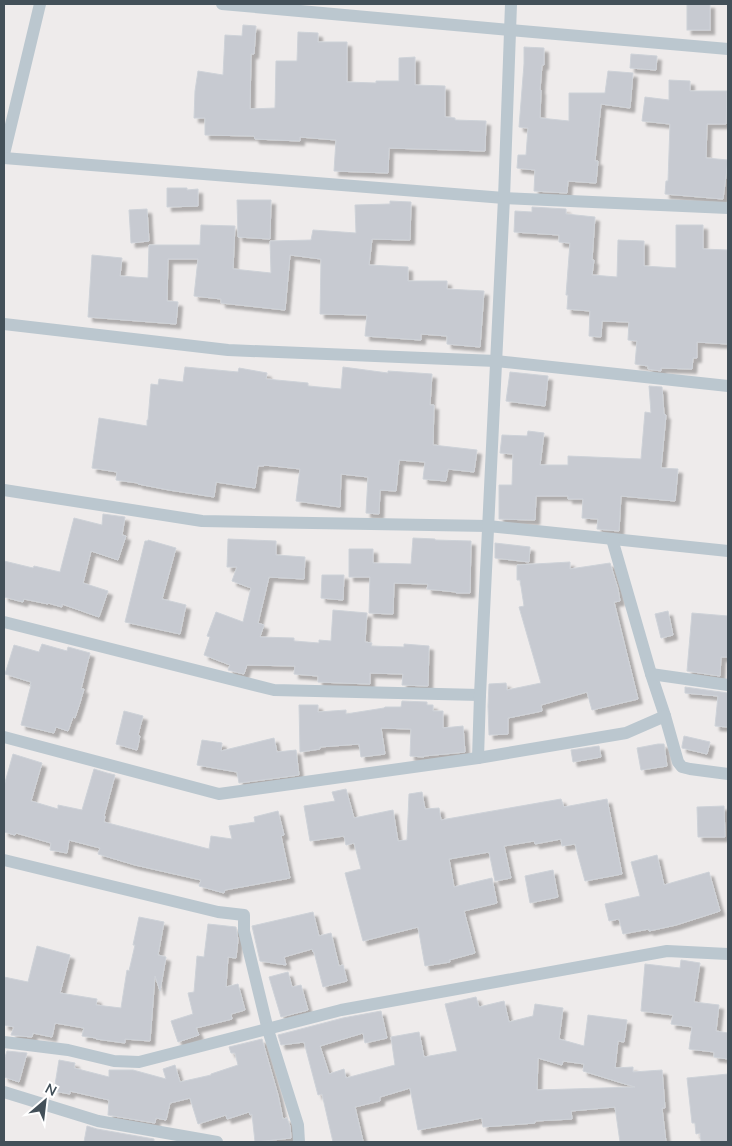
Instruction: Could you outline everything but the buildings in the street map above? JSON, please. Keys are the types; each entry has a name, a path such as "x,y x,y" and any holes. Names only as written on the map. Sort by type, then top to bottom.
{"street":[{"path":"40,4 4,156 504,198 728,208"},
{"path":"222,4 728,48"},
{"path":"478,758 511,4"},
{"path":"4,324 228,350 496,361 728,386"},
{"path":"4,490 202,521 488,526 728,551"},
{"path":"612,539 678,762 682,767 690,769 728,774"},
{"path":"4,622 274,690 480,695"},
{"path":"651,674 728,685"},
{"path":"4,737 219,794 478,758 626,732 665,716"},
{"path":"4,860 218,912 244,915 244,931 268,1030 298,1125 299,1142"},
{"path":"4,1042 68,1050 114,1061 139,1062 341,1010 667,951 728,954"},
{"path":"4,1092 98,1121 217,1142"}]}
